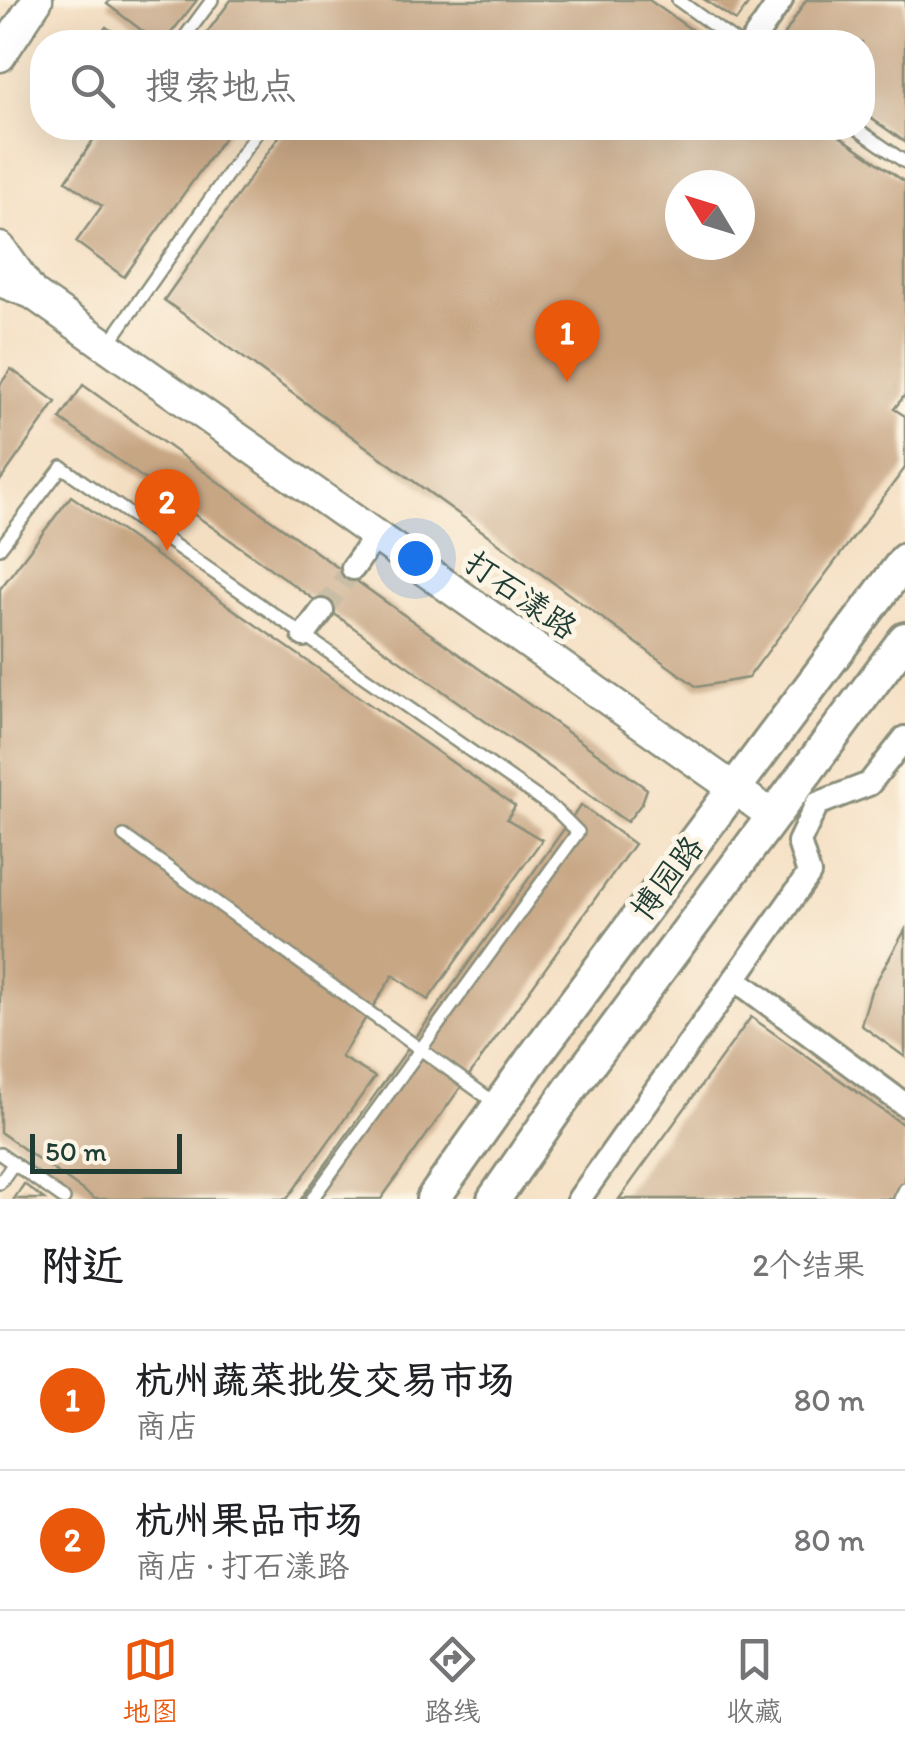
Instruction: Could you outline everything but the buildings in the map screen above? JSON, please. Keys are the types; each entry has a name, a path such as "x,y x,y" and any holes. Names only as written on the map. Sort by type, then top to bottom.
{"main road":[{"name":"博园路","path":"433,1199 905,560"},
{"name":"博园路","path":"494,1199 794,804 905,639"}],"street":[{"path":"2,49 37,0"},
{"path":"760,30 781,0"},
{"path":"0,248 32,292"},
{"path":"0,281 32,292"},
{"name":"打石漾路","path":"32,292 734,787 794,804"},
{"path":"353,568 376,535"},
{"path":"304,635 322,611"},
{"path":"579,1199 809,874 799,842 794,804 869,784 905,738"},
{"path":"735,979 905,1105"}],"lane":[{"path":"191,30 212,0"},
{"path":"678,0 719,30"},
{"path":"107,346 252,140"},
{"path":"873,140 905,162"},
{"path":"0,548 62,467 558,811 578,832 312,1199"},
{"path":"124,836 499,1106"},
{"path":"0,1154 64,1199"},
{"path":"0,1183 14,1164"},
{"path":"900,1199 905,1189"}],"tunnel":[{"path":"322,611 353,568"}],"place":[{"name":"杭州蔬菜批发交易市场","path":"567,382"},
{"name":"杭州果品市场","path":"167,551"}]}
